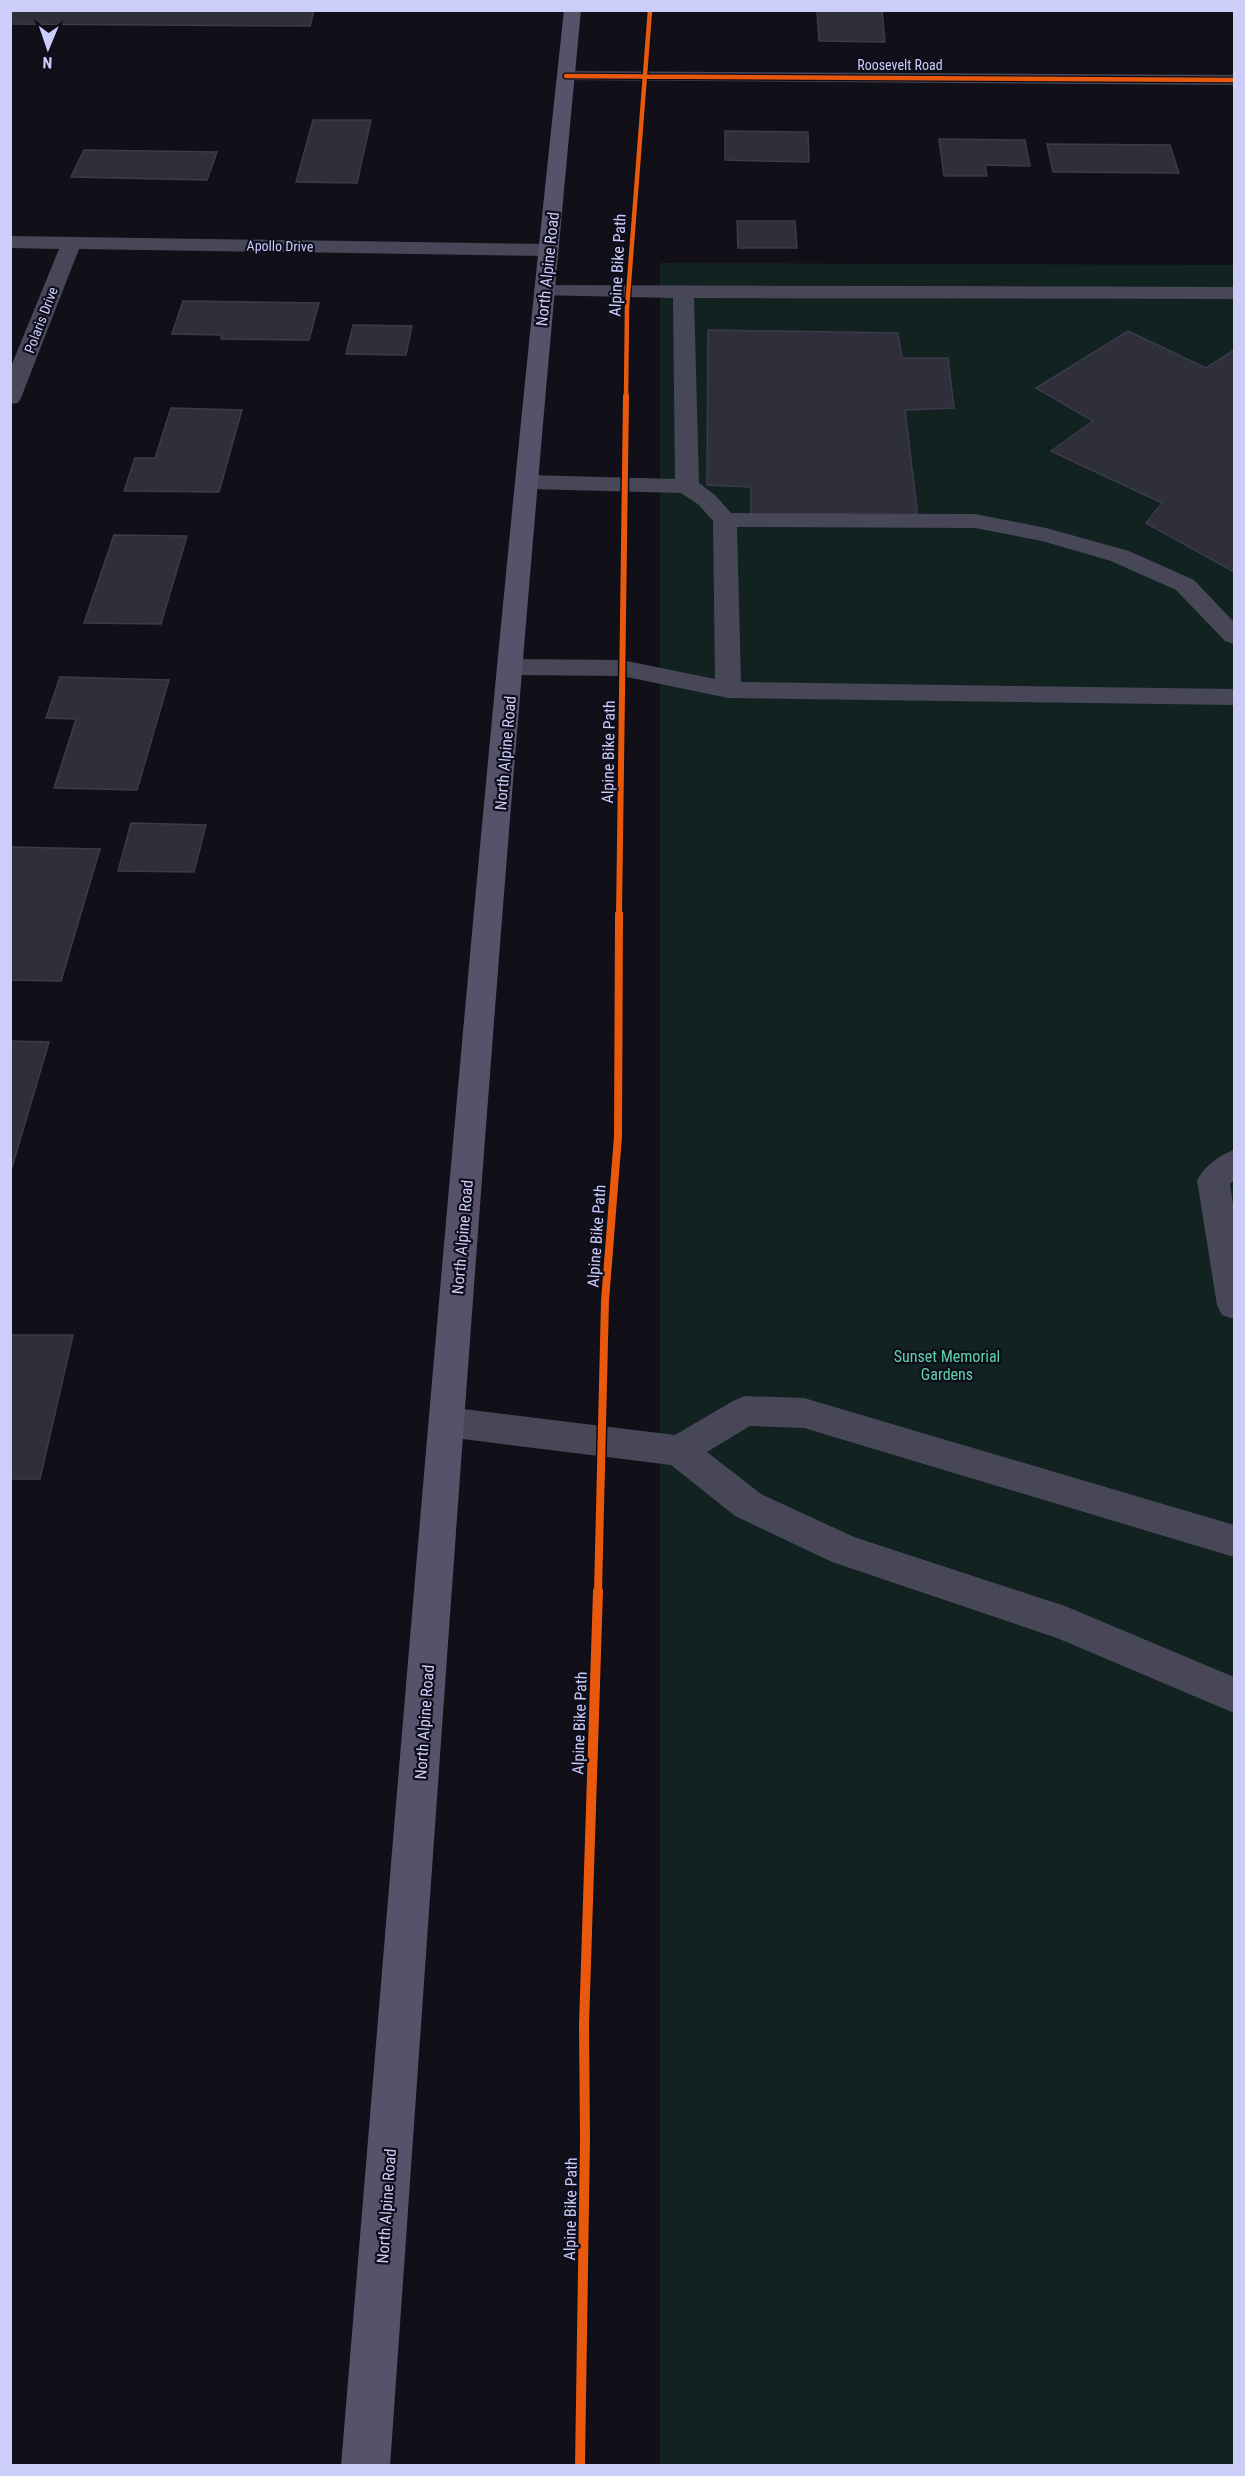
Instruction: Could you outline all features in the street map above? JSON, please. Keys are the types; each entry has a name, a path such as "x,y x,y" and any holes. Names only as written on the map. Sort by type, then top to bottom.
{"main road":[{"name":"North Alpine Road","path":"365,2466 447,1422 544,291 573,10"}],"street":[{"name":"Roosevelt Road","path":"566,76 1234,80"},
{"name":"Apollo Drive","path":"10,242 549,250"},
{"name":"Polaris Drive","path":"10,399 72,243"},
{"path":"544,291 1234,293"},
{"path":"683,291 687,486"},
{"path":"529,482 687,486 707,500 725,519 728,690"},
{"path":"725,519 975,521 1046,535 1120,556 1185,585 1234,636"},
{"path":"512,667 622,668 728,690 1234,697"},
{"path":"1234,1162 1213,1180 1234,1305"},
{"path":"679,1450 745,1412 804,1413 1234,1541"},
{"path":"447,1422 679,1450 747,1505 844,1550 1065,1623 1234,1695"}],"green space":[{"name":"Sunset Memorial Gardens","path":"660,263 1234,265 1234,2465 660,2465"}],"building":[{"path":"10,10 314,10 310,26 10,24"},
{"path":"817,10 882,10 885,42 819,41"},
{"path":"313,120 371,120 357,183 296,182"},
{"path":"725,131 808,132 809,162 725,160"},
{"path":"939,139 1025,140 1030,166 985,165 987,176 944,176"},
{"path":"1047,144 1170,145 1179,173 1053,172"},
{"path":"84,150 217,152 207,180 71,177"},
{"path":"737,221 795,221 797,248 738,248"},
{"path":"183,301 319,303 309,340 221,339 222,335 172,334"},
{"path":"353,325 412,326 406,355 346,354"},
{"path":"708,330 898,333 902,358 948,358 954,408 905,410 918,518 751,516 751,487 707,485"},
{"path":"1128,331 1206,368 1234,350 1234,572 1146,523 1162,503 1051,451 1093,421 1036,388"},
{"path":"171,408 242,410 219,492 124,491 135,458 155,458"},
{"path":"114,535 187,536 161,624 84,623"},
{"path":"60,677 169,680 137,790 54,788 76,719 46,718"},
{"path":"131,823 206,825 194,872 118,871"},
{"path":"10,847 100,849 61,981 10,980"},
{"path":"10,1041 49,1042 10,1174"},
{"path":"10,1335 73,1335 40,1479 10,1479"}],"cycle path":[{"name":"Alpine Bike Path","path":"580,2466 585,2139 584,2025 605,1301 618,1136 627,308 650,10"},
{"path":"566,76 1234,80"}]}
